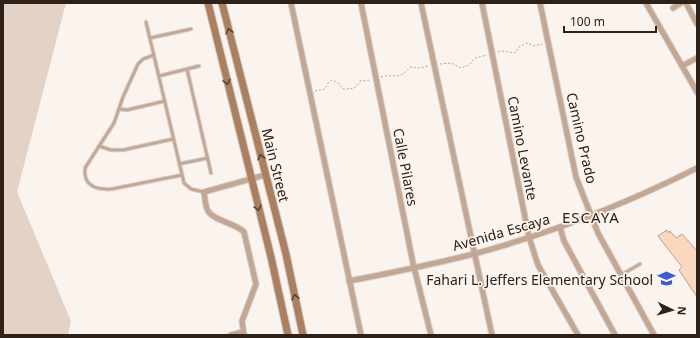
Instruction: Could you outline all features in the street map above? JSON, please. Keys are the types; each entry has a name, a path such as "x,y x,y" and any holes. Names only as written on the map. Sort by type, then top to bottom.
{"main road":[{"name":"Main Street","path":"208,3 271,257 288,335"},
{"name":"Main Street","path":"222,3 286,254 303,335"}],"street":[{"path":"291,3 361,335"},
{"name":"Calle Pilares","path":"360,3 414,268 431,335"},
{"path":"421,3 492,335"},
{"name":"Camino Levante","path":"482,3 529,237 538,265 578,335"},
{"name":"Camino Prado","path":"540,3 576,177 598,233 654,335"},
{"path":"646,3 697,92"},
{"path":"673,8 681,3"},
{"path":"686,3 697,24"},
{"path":"682,66 697,58"},
{"name":"Avenida Escaya","path":"349,281 414,268 475,253 560,227 640,195 697,168"},
{"path":"231,335 244,334 242,321 256,284 244,232 239,227 214,216 208,211 204,192 265,175"},
{"path":"560,227 564,241 615,335"}],"lane":[{"path":"146,22 184,183 191,189 204,192"},
{"path":"150,38 191,29"},
{"path":"154,55 143,59 138,64 114,123 85,168 84,175 86,181 94,187 102,190 182,175"},
{"path":"159,76 199,66"},
{"path":"187,69 211,173"},
{"path":"119,109 126,110 164,101"},
{"path":"99,146 111,150 123,150 173,139"},
{"path":"179,164 208,158"},
{"path":"621,275 640,264"}],"path":[{"path":"309,93 325,89 328,83 332,80 338,83 343,89 353,89 360,81 376,79 389,75 398,76 405,73 410,66 419,68 451,63 460,68 469,65 475,58 503,51 515,53 520,47 527,43 534,46 548,42"}],"shaded area":[{"path":"3,3 66,3 17,192 71,321 68,335 3,335"}],"building":[{"path":"667,230 669,233 670,231 676,238 682,234 697,251 697,297 679,270 682,267 658,236"}],"place":[{"name":"Fahari L. Jeffers Elementary School","path":"666,279"}],"district":[{"name":"ESCAYA","path":"591,217"}]}
